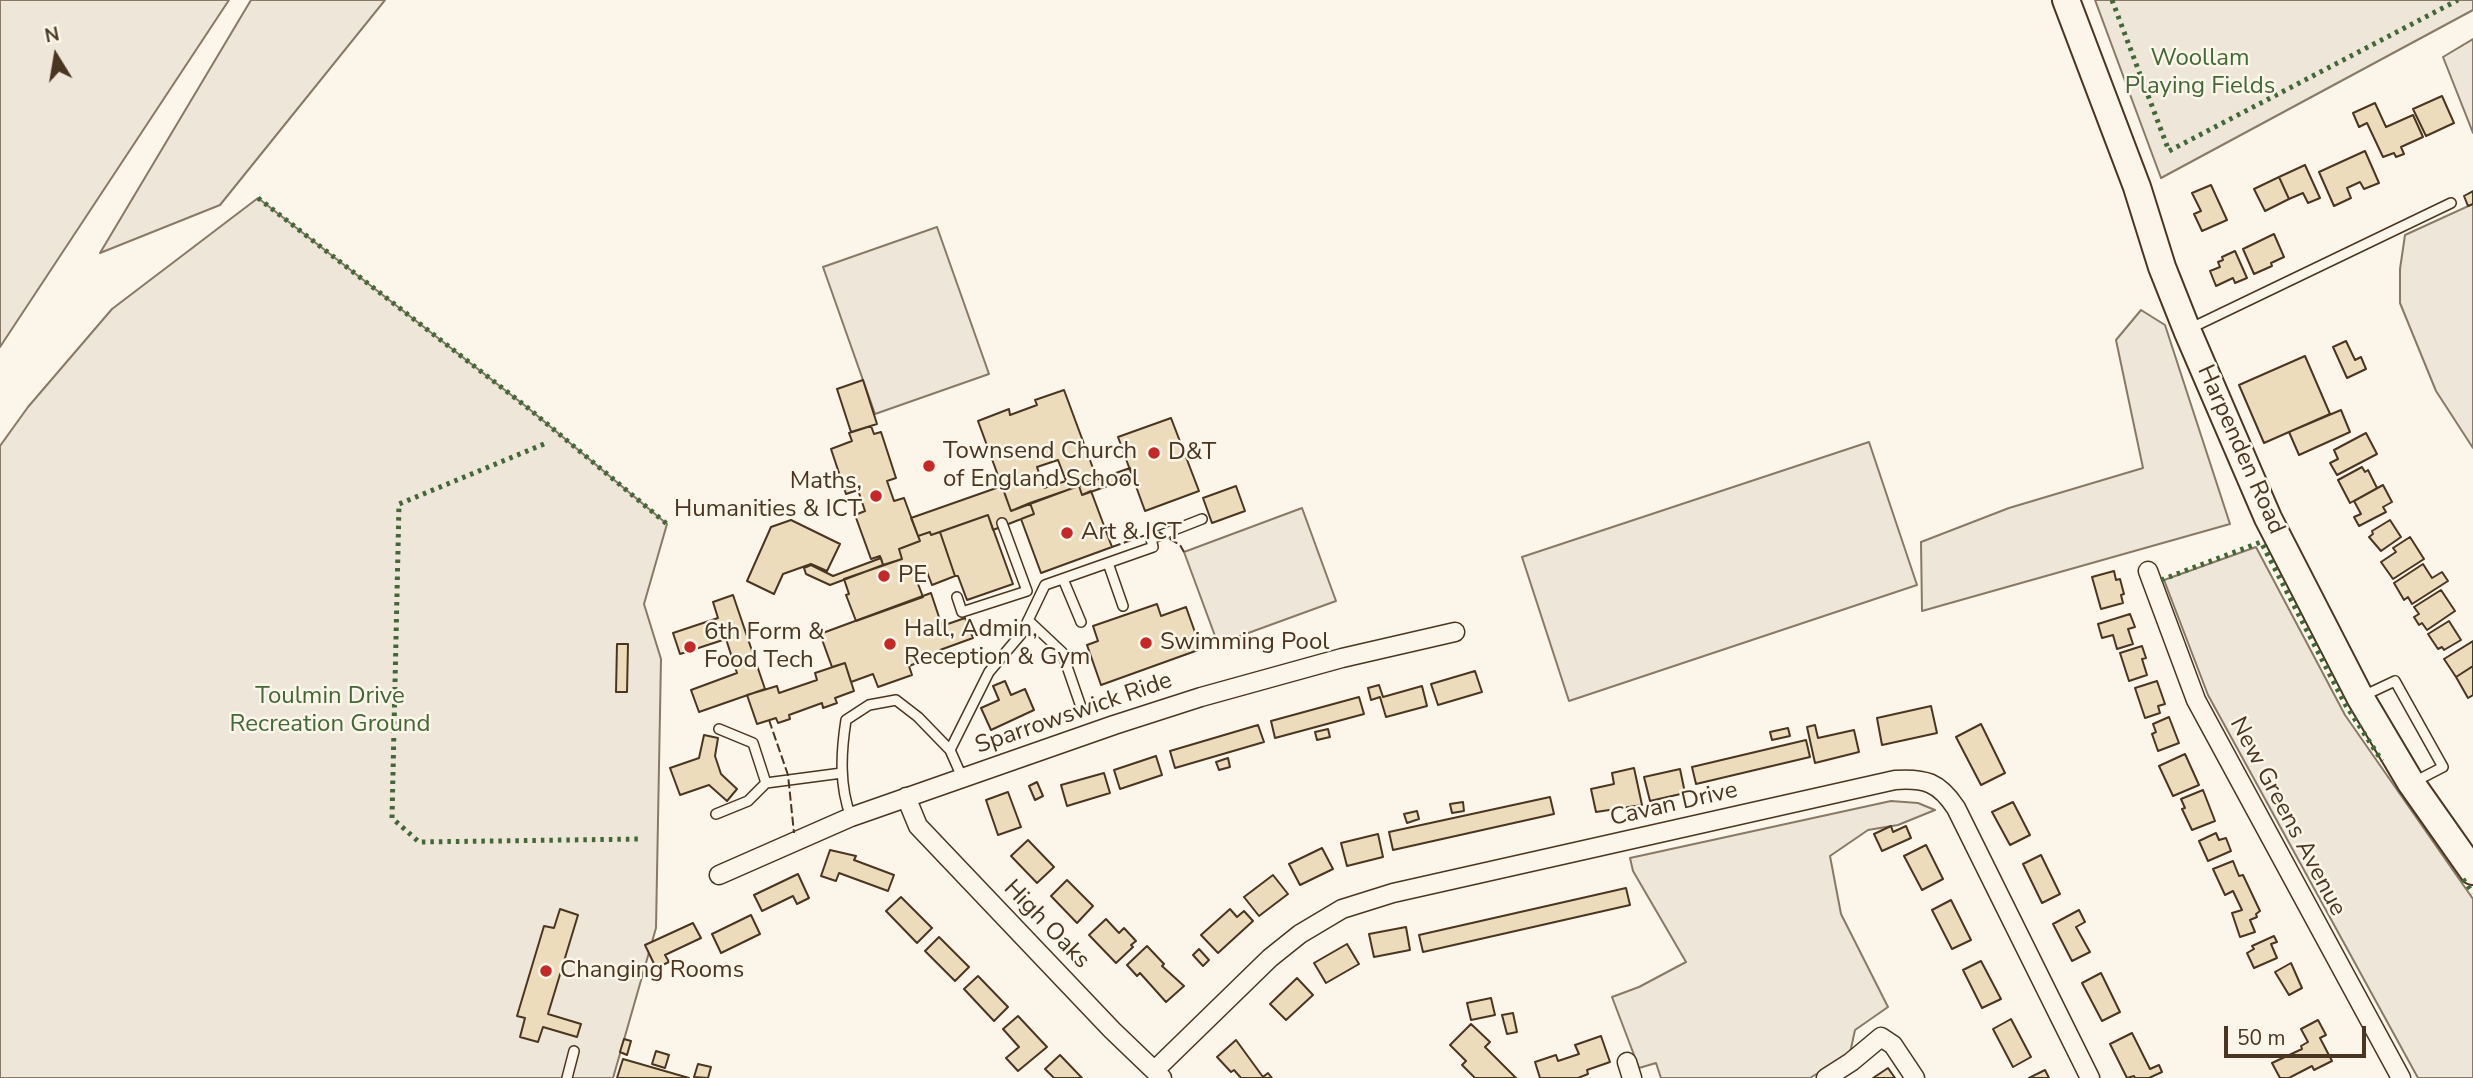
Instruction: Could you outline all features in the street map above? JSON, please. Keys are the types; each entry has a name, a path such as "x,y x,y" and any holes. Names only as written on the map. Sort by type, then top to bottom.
{"main road":[{"name":"Harpenden Road","path":"2066,0 2137,187 2162,267 2268,518 2360,697 2411,783 2473,872"}],"street":[{"name":"New Greens Avenue","path":"2148,571 2196,700 2393,1075"},
{"name":"Sparrowswick Ride","path":"719,876 851,817 1200,697 1342,658 1455,632"},
{"name":"Cavan Drive","path":"1158,1074 1270,958 1300,934 1342,909 1393,893 1882,783 1911,779 1924,780 1941,789 1956,808 2090,1078"},
{"name":"High Oaks","path":"906,797 918,826 1112,1030 1158,1074"},
{"path":"1826,1078 1851,1062 1881,1037 1893,1045 1914,1078"}],"lane":[{"path":"2187,330 2451,203"},
{"path":"950,750 989,672 1021,633 1045,585 1153,547 1151,539 1202,519"},
{"path":"1002,523 1027,590 1039,597"},
{"path":"1108,563 1123,606"},
{"path":"1063,579 1081,622"},
{"path":"957,597 962,612 1027,590"},
{"path":"1028,620 1062,652 1080,704"},
{"path":"2360,697 2395,681 2443,767 2411,783"},
{"path":"851,817 842,773 846,720 869,705 896,700 918,717 950,750 962,777"},
{"path":"719,729 753,743 766,783"},
{"path":"716,814 748,801 766,783 842,773"},
{"path":"567,1078 574,1051"}],"green space":[{"path":"0,0 229,0 0,347"},
{"path":"251,0 385,0 220,205 100,253"},
{"name":"Woollam Playing Fields","path":"2095,0 2473,0 2473,10 2161,178"},
{"path":"2473,39 2473,133 2443,57"},
{"name":"Toulmin Drive Recreation Ground","path":"258,198 528,408 667,524 644,604 661,659 656,928 613,1078 0,1078 0,446 28,407 112,309"},
{"path":"2473,204 2473,448 2436,391 2400,303 2400,269 2405,235"},
{"path":"937,227 989,374 875,414 823,267"},
{"path":"2141,310 2165,325 2230,524 1922,611 1921,542 2009,508 2143,468 2116,340"},
{"path":"1869,442 1917,585 1569,701 1522,557"},
{"path":"1302,508 1336,601 1218,644 1184,552"},
{"path":"2256,547 2345,715 2473,899 2473,1078 2418,1078 2208,695 2164,580"},
{"path":"1891,801 1918,803 1935,810 1898,825 1868,830 1830,856 1841,914 1888,1007 1855,1030 1850,1053 1810,1078 1661,1078 1656,1063 1639,1068 1612,997 1639,987 1686,962 1633,871 1630,858"}],"building":[{"path":"2442,96 2454,123 2426,136 2413,109"},
{"path":"2375,103 2386,127 2413,115 2423,137 2401,147 2404,154 2396,157 2394,153 2383,157 2367,123 2359,127 2353,113"},
{"path":"2365,151 2379,183 2364,189 2360,182 2347,188 2351,198 2334,206 2319,172"},
{"path":"2305,165 2320,198 2308,203 2303,193 2289,199 2279,177"},
{"path":"2279,177 2289,199 2265,211 2254,189"},
{"path":"2211,185 2227,220 2202,231 2194,214 2201,211 2192,193"},
{"path":"2473,191 2473,204 2468,206 2464,196"},
{"path":"2274,234 2284,257 2254,274 2243,249"},
{"path":"2235,251 2247,278 2235,283 2233,278 2216,286 2210,271 2220,267 2218,262 2223,260 2222,257"},
{"path":"2346,341 2355,360 2361,357 2366,369 2347,378 2333,347"},
{"path":"2305,356 2330,414 2264,443 2239,385"},
{"path":"863,380 877,424 851,432 837,389"},
{"path":"1064,390 1097,479 1011,511 978,421 1009,409 1010,415 1037,405 1035,400","holes":["1058,460 1066,481 1044,488 1037,467"]},
{"path":"2341,410 2350,432 2299,455 2289,432"},
{"name":"D&T","path":"1171,418 1199,491 1145,511 1118,437"},
{"name":"Maths, Humanities & ICT","path":"871,426 874,434 881,432 896,478 887,481 894,501 904,498 920,541 899,549 902,559 883,565 880,556 871,559 855,515 865,511 858,490 846,494 831,449 852,441 849,433"},
{"path":"2366,433 2377,454 2337,475 2330,463 2338,459 2334,450"},
{"path":"2362,467 2365,472 2368,470 2377,488 2350,503 2338,480"},
{"path":"1130,468 1133,477 1082,495 1079,486"},
{"path":"2383,485 2392,502 2383,507 2386,512 2359,526 2354,517 2361,514 2354,501"},
{"path":"1002,486 1011,511 1030,503 1034,514 993,530 988,515 931,535 930,532 918,536 911,518"},
{"name":"Art & ICT","path":"1079,486 1082,495 1091,491 1112,547 1041,573 1021,519 1034,514 1030,503"},
{"path":"1236,486 1245,511 1212,523 1203,498"},
{"path":"988,515 1013,584 967,600 958,576 955,576 940,532"},
{"path":"791,520 840,544 827,571 811,564 783,574 774,594 747,581 771,527"},
{"path":"2390,520 2401,537 2381,551 2369,537 2373,534 2372,531"},
{"name":"PE","path":"930,532 931,535 940,532 955,576 932,585 927,572 915,576 923,597 856,621 846,595 849,594 844,579 902,559 899,549 920,541 918,536"},
{"path":"2410,537 2424,559 2393,579 2381,562 2396,552 2393,548"},
{"path":"881,558 883,565 830,585 806,574 804,568 811,565 833,576"},
{"path":"2423,564 2432,578 2442,572 2448,581 2412,604 2408,597 2404,600 2394,583"},
{"path":"2114,571 2116,580 2120,579 2124,594 2121,595 2123,603 2101,609 2092,577"},
{"path":"2441,590 2455,611 2427,630 2422,623 2419,625 2414,617 2419,614 2414,607"},
{"name":"Hall, Admin, Reception & Gym","path":"931,593 942,626 965,618 973,638 940,650 941,654 909,666 912,675 878,687 873,674 851,682 845,663 832,667 820,634"},
{"name":"6th Form & Food Tech","path":"733,595 765,689 699,712 691,690 737,673 726,639 680,654 673,633 718,618 713,602"},
{"name":"Swimming Pool","path":"1157,604 1161,616 1186,607 1201,649 1101,685 1087,645 1098,641 1093,626"},
{"path":"2130,614 2135,627 2128,629 2133,644 2117,649 2113,635 2102,638 2098,624"},
{"path":"2449,621 2461,640 2444,650 2442,647 2438,649 2428,634"},
{"path":"2473,641 2473,666 2456,677 2444,659"},
{"path":"617,644 628,644 627,692 616,692"},
{"path":"2142,646 2146,658 2142,659 2147,675 2129,681 2120,653"},
{"path":"845,663 854,691 835,698 837,703 823,708 822,703 789,715 790,719 778,723 776,718 757,724 747,695 777,686 779,693 817,680 815,673"},
{"path":"2473,666 2473,695 2468,698 2456,677"},
{"path":"1475,671 1482,692 1438,705 1431,684"},
{"path":"1005,681 1011,695 1025,689 1034,710 991,730 981,708 999,700 993,686"},
{"path":"2157,681 2165,704 2158,706 2160,713 2145,718 2135,688"},
{"path":"1379,685 1383,697 1422,686 1427,706 1386,717 1380,697 1371,700 1368,688"},
{"path":"1359,697 1364,714 1275,738 1271,721"},
{"path":"1931,706 1937,733 1882,745 1877,718"},
{"path":"2169,717 2179,743 2158,751 2152,734 2156,732 2153,724"},
{"path":"1981,724 2005,773 1981,785 1956,737"},
{"path":"1258,725 1264,742 1175,768 1170,751"},
{"path":"1815,725 1818,738 1854,730 1859,752 1815,763 1807,727"},
{"path":"1788,728 1790,736 1772,740 1770,732"},
{"path":"1328,729 1330,737 1317,740 1315,732"},
{"path":"704,735 718,738 715,756 721,774 737,789 727,801 709,785 680,795 670,768 699,758"},
{"path":"1806,740 1810,757 1696,784 1692,767"},
{"path":"2185,754 2199,785 2173,796 2159,766"},
{"path":"1156,756 1162,775 1120,789 1114,770"},
{"path":"1228,758 1230,767 1219,770 1216,762"},
{"path":"1634,768 1642,805 1596,812 1591,789 1614,784 1612,773"},
{"path":"1680,769 1685,793 1650,801 1644,777"},
{"path":"1104,773 1110,793 1067,806 1061,785"},
{"path":"1037,782 1043,796 1035,800 1029,786"},
{"path":"2203,790 2215,821 2192,830 2182,809 2185,808 2181,799"},
{"path":"1008,792 1021,827 998,835 986,800"},
{"path":"1550,797 1554,814 1393,850 1389,832"},
{"path":"1463,802 1464,811 1452,813 1450,804"},
{"path":"2013,802 2030,835 2010,845 1992,812"},
{"path":"1417,811 1419,819 1407,823 1404,814"},
{"path":"1891,826 1893,832 1906,826 1911,838 1882,851 1874,834"},
{"path":"2216,833 2219,840 2226,838 2231,851 2208,861 2199,841"},
{"path":"1378,834 1383,857 1347,866 1341,843"},
{"path":"1028,840 1054,867 1037,883 1011,856"},
{"path":"1926,845 1943,879 1922,890 1904,856"},
{"path":"1322,848 1333,869 1300,885 1289,864"},
{"path":"830,850 856,856 854,860 894,875 888,891 839,873 836,881 821,876"},
{"path":"2041,855 2060,894 2042,903 2023,864"},
{"path":"2233,861 2239,876 2243,875 2260,911 2256,914 2257,917 2250,920 2255,932 2240,937 2232,913 2242,910 2233,891 2225,895 2213,869"},
{"path":"798,874 809,898 797,904 793,896 762,911 754,895"},
{"path":"1273,875 1288,894 1259,916 1244,897"},
{"path":"1067,880 1093,906 1077,923 1051,896"},
{"path":"1626,888 1630,905 1423,952 1419,935"},
{"path":"901,897 932,928 917,943 886,911"},
{"path":"1951,900 1971,940 1952,949 1932,910"},
{"name":"Changing Rooms","path":"560,909 578,915 548,1014 581,1024 577,1037 543,1027 538,1042 520,1037 525,1018 517,1016 544,926 554,928"},
{"path":"1230,909 1237,917 1244,911 1253,921 1218,953 1201,935"},
{"path":"2079,910 2085,922 2076,927 2090,952 2072,961 2053,924"},
{"path":"751,915 760,934 721,953 712,934"},
{"path":"1106,919 1119,933 1124,928 1136,941 1116,963 1089,935"},
{"path":"693,923 701,938 665,955 669,962 656,968 645,945"},
{"path":"1406,927 1410,950 1374,957 1369,934"},
{"path":"2274,936 2277,942 2271,944 2277,958 2254,968 2247,953 2254,949 2252,946"},
{"path":"939,937 969,967 955,981 925,951"},
{"path":"1347,944 1359,964 1326,983 1314,963"},
{"path":"1147,946 1164,964 1162,966 1184,986 1166,1002 1140,973 1137,976 1127,965"},
{"path":"1199,949 1209,960 1203,966 1193,955"},
{"path":"1981,961 2001,999 1982,1008 1963,970"},
{"path":"2291,963 2302,988 2289,995 2275,972"},
{"path":"2101,973 2120,1012 2102,1021 2082,983"},
{"path":"978,976 1008,1007 994,1021 964,989"},
{"path":"1297,978 1313,995 1286,1020 1270,1004"},
{"path":"1491,998 1495,1015 1471,1020 1467,1003"},
{"path":"1513,1013 1517,1032 1507,1034 1502,1015"},
{"path":"1018,1016 1047,1047 1018,1071 1006,1058 1019,1047 1003,1029"},
{"path":"2011,1019 2031,1057 2013,1067 1993,1029"},
{"path":"2318,1020 2326,1035 2320,1038 2332,1061 2314,1070 2312,1066 2289,1078 2280,1078 2272,1063 2302,1049 2301,1046 2308,1042 2301,1029"},
{"path":"1471,1024 1490,1042 1485,1047 1516,1078 1475,1078 1462,1065 1466,1061 1450,1045"},
{"path":"2132,1033 2150,1069 2159,1065 2162,1072 2149,1078 2127,1078 2110,1044"},
{"path":"1601,1036 1610,1062 1587,1070 1588,1074 1578,1078 1540,1078 1535,1062 1556,1055 1558,1061 1579,1054 1575,1045"},
{"path":"624,1039 631,1041 627,1055 620,1052"},
{"path":"1236,1040 1263,1077 1268,1073 1272,1078 1241,1078 1234,1070 1231,1072 1217,1057"},
{"path":"656,1051 669,1055 665,1068 652,1064"},
{"path":"1060,1055 1082,1078 1054,1078 1045,1069"},
{"path":"623,1059 689,1078 617,1078"},
{"path":"698,1064 711,1067 708,1078 694,1077"},
{"path":"1888,1068 1895,1078 1873,1078"},
{"path":"2045,1070 2049,1078 2029,1078"}],"hedge":[{"path":"2112,0 2169,151 2458,0"},
{"path":"258,198 528,408 667,524"},
{"path":"544,444 399,504 392,818 419,842 641,839"},
{"path":"2161,580 2261,542 2345,704 2382,761"},
{"path":"2463,879 2473,893"}],"fence":[{"path":"1112,547 1157,531 1180,545 1184,552"},
{"path":"769,720 788,775 794,833"}],"place":[{"name":"D&T","path":"1154,453"},
{"name":"Townsend Church of England School","path":"929,466"},
{"name":"Maths, Humanities & ICT","path":"876,496"},
{"name":"Art & ICT","path":"1067,533"},
{"name":"PE","path":"884,576"},
{"name":"Swimming Pool","path":"1146,643"},
{"name":"Hall, Admin, Reception & Gym","path":"890,644"},
{"name":"6th Form & Food Tech","path":"690,647"},
{"name":"Changing Rooms","path":"546,971"}]}
